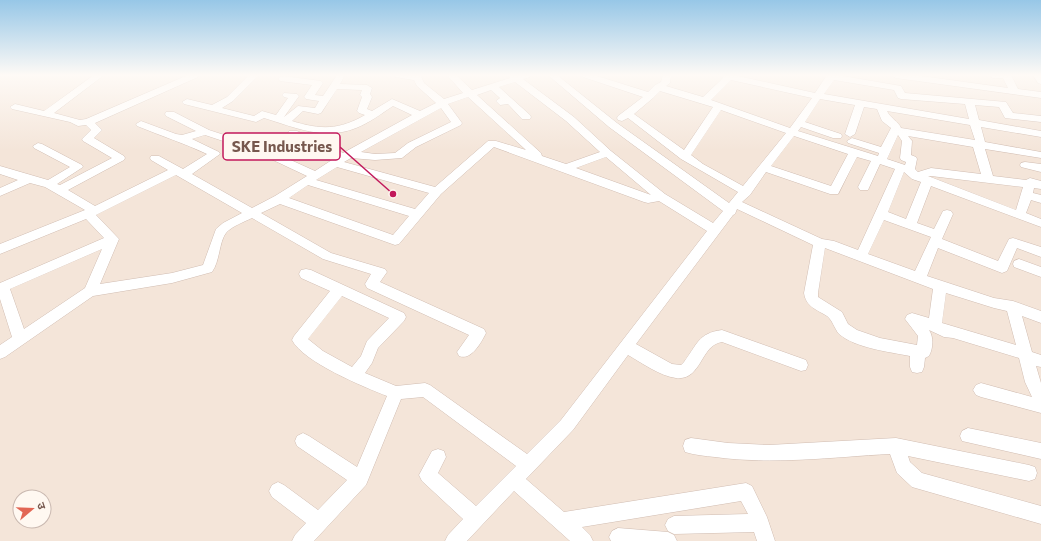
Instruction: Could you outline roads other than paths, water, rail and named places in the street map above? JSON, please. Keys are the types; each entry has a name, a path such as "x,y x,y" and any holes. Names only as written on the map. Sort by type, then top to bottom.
{"street":[{"path":"46,114 65,100"},
{"path":"15,107 73,120 78,123 88,122 138,100"},
{"path":"213,109 228,100"},
{"path":"282,120 292,100"},
{"path":"282,120 301,108 318,111 325,100"},
{"path":"366,100 362,111 372,114"},
{"path":"343,158 398,156 412,145 457,123 439,100"},
{"path":"0,353 90,291 172,278 207,269 210,265 220,232 227,226 279,199 343,158 449,100"},
{"path":"477,100 543,161"},
{"path":"509,100 526,117"},
{"path":"548,100 607,153 660,197 714,230"},
{"path":"582,100 613,126 733,208 820,243 830,244 940,286 994,303 1013,306 1041,317"},
{"path":"613,126 645,100"},
{"path":"454,541 567,425 714,230 765,168 814,100"},
{"path":"840,100 1015,133 1041,134"},
{"path":"949,100 1004,104 1023,151"},
{"path":"705,101 749,118 837,136"},
{"path":"187,102 256,118 262,114 292,124 327,131 352,126 392,102 420,115"},
{"path":"969,102 977,126 979,144 988,179"},
{"path":"765,168 834,191 852,142 860,104"},
{"path":"685,157 718,107"},
{"path":"864,188 896,127 886,119 881,108"},
{"path":"170,114 205,132 260,150 311,178 417,214"},
{"path":"628,114 685,157 746,192"},
{"path":"927,116 932,137"},
{"path":"1009,116 1041,119"},
{"path":"60,190 120,158 87,139 98,130 88,122"},
{"path":"0,249 92,213 215,154 182,138 174,137 141,124"},
{"path":"796,127 852,142 928,180 968,197 1041,223"},
{"path":"861,256 881,214 908,171 912,159 905,158 908,141 900,131 1041,155"},
{"path":"182,138 205,132"},
{"path":"293,133 343,158 437,192"},
{"path":"1015,133 1041,142"},
{"path":"279,199 395,241 437,192 492,143 648,199 660,197"},
{"path":"38,146 78,167 49,184"},
{"path":"564,169 607,153"},
{"path":"155,158 327,256 380,272 372,284 479,332 464,352"},
{"path":"1025,165 1041,168"},
{"path":"0,170 49,184 60,190 92,213 113,239"},
{"path":"908,171 931,172 1035,184"},
{"path":"0,192 29,179"},
{"path":"910,225 928,180"},
{"path":"1022,210 1026,195 1035,184"},
{"path":"1026,195 1041,199"},
{"path":"968,197 1041,215"},
{"path":"881,214 910,225 937,239 1002,268 1013,242 1041,252"},
{"path":"919,278 937,239 946,214"},
{"path":"90,291 113,239"},
{"path":"20,339 1,288 113,239"},
{"path":"820,243 811,292 812,300 818,306 825,308 837,316 843,329 856,338 924,352 925,335 912,319 935,326 944,332 953,332 1041,361"},
{"path":"1019,264 1041,272"},
{"path":"306,274 399,317 372,345 367,359 354,376"},
{"path":"935,326 940,286"},
{"path":"339,290 299,340 318,355 354,376 396,393 425,390 528,465"},
{"path":"1013,306 1033,382 1041,399"},
{"path":"626,346 676,372 683,371 693,362 704,343 714,335 722,336 801,365"},
{"path":"917,367 918,351"},
{"path":"981,390 1041,406"},
{"path":"301,541 360,479 396,393"},
{"path":"968,436 1041,451"},
{"path":"303,441 360,479"},
{"path":"691,446 728,451 769,453 896,446 1029,473"},
{"path":"896,446 904,467 918,481 1041,515"},
{"path":"438,457 428,475 476,518"},
{"path":"514,480 584,541"},
{"path":"278,491 319,522"},
{"path":"562,521 746,492 761,523 766,541"},
{"path":"618,537 761,523"}],"place":[{"name":"SKE Industries","path":"393,194"}]}
